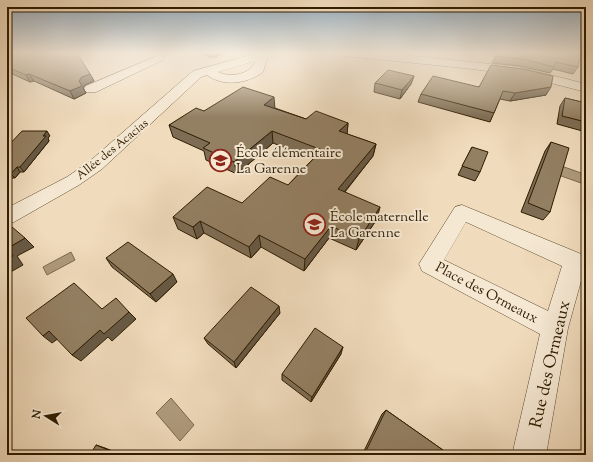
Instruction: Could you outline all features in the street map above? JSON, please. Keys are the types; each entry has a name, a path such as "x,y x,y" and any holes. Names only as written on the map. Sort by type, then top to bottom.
{"street":[{"path":"91,90 124,75"},
{"name":"Allée des Acacias","path":"7,217 73,181 96,165 196,75"},
{"path":"533,75 586,88"},
{"name":"Place des Ormeaux","path":"555,328 430,264 462,212 580,264"},
{"name":"Rue des Ormeaux","path":"529,455 555,328 580,264"}],"shaded area":[{"path":"553,163 584,174 581,183 550,172"},
{"path":"71,252 75,260 47,275 43,267"},
{"path":"171,398 194,425 180,441 156,413"}],"building":[{"path":"30,75 89,75 82,77 79,81 82,86 70,91"},
{"path":"383,75 414,76 402,90 375,83"},
{"path":"486,75 547,75 553,76 551,87 515,93 503,91 494,113 421,94 433,76 479,87"},
{"path":"243,87 274,97 264,105 306,119 316,111 348,123 339,131 376,144 338,189 380,207 359,239 331,226 305,259 259,235 249,247 200,221 193,227 173,217 207,187 242,203 270,177 288,185 322,150 272,131 234,162 203,148 210,143 169,125 196,108 204,111"},
{"path":"565,98 586,103 586,122 562,116"},
{"path":"22,131 47,131 43,136 46,136 20,167 17,167 11,174 7,174 7,147"},
{"path":"551,142 569,148 550,212 528,203"},
{"path":"472,147 488,152 480,172 462,166"},
{"path":"12,227 25,238 8,248 13,256 7,260 7,230"},
{"path":"128,242 173,274 150,294 106,258"},
{"path":"74,283 102,309 116,298 129,312 104,334 100,330 72,355 49,331 43,336 26,318"},
{"path":"251,287 279,306 234,362 204,338"},
{"path":"315,328 343,347 312,397 282,374"},
{"path":"386,410 450,455 364,455"},
{"path":"96,445 121,455 90,455"}],"place":[{"name":"École élémentaire La Garenne","path":"220,160"},
{"name":"École maternelle La Garenne","path":"315,224"}]}
